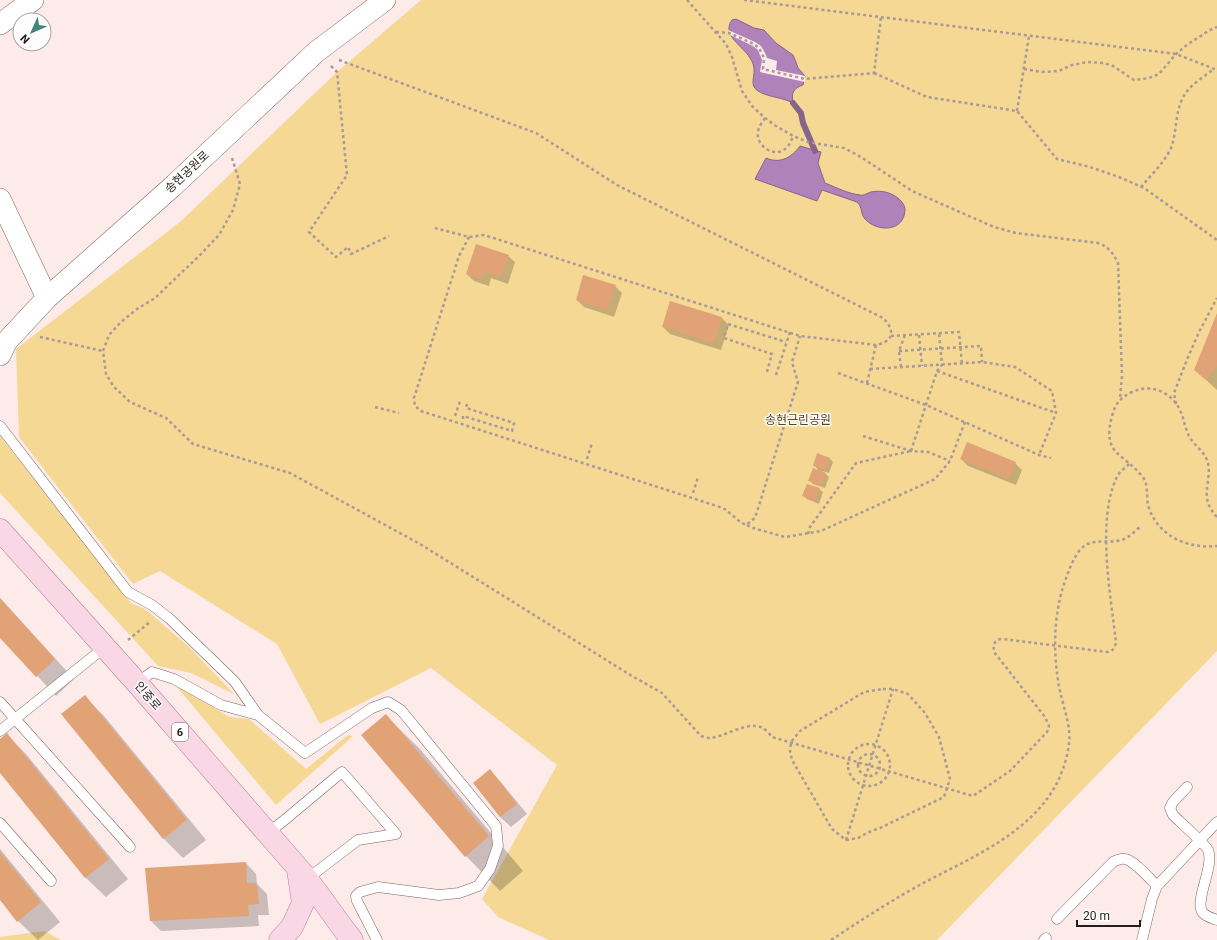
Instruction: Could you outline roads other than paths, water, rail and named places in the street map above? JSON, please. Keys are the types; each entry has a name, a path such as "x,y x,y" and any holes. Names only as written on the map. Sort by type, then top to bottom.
{"main road":[{"name":"인중로","path":"0,530 137,683 302,873 333,917 352,940"},
{"path":"280,940 292,927 303,903 302,873"}],"street":[{"path":"0,24 33,0"},
{"name":"송현공원로","path":"0,355 7,342 47,298 316,52 385,0"},
{"path":"0,199 47,298"}],"lane":[{"path":"0,426 128,592 152,605 170,619 235,682 258,716 305,753 372,708 388,702 401,710 496,826 498,846 490,869 478,886 460,893 439,895 378,887 360,892 356,896 357,901 377,940"},
{"path":"0,731 105,647"},
{"path":"137,683 152,672 174,679 220,705 258,716"},
{"path":"0,702 130,847"},
{"path":"267,833 342,772 396,834 358,840 302,873"},
{"path":"1187,787 1173,802 1170,808 1173,815 1208,849 1210,862 1200,905 1202,912 1217,920"},
{"path":"1142,940 1152,899 1157,886 1217,822"},
{"path":"0,823 50,881"},
{"path":"1057,919 1113,862 1119,860 1125,859 1131,862 1157,886"}],"waterway":[{"path":"793,103 801,113 803,123 815,151"}],"park label":[{"name":"송현근린공원","path":"798,420"}]}
